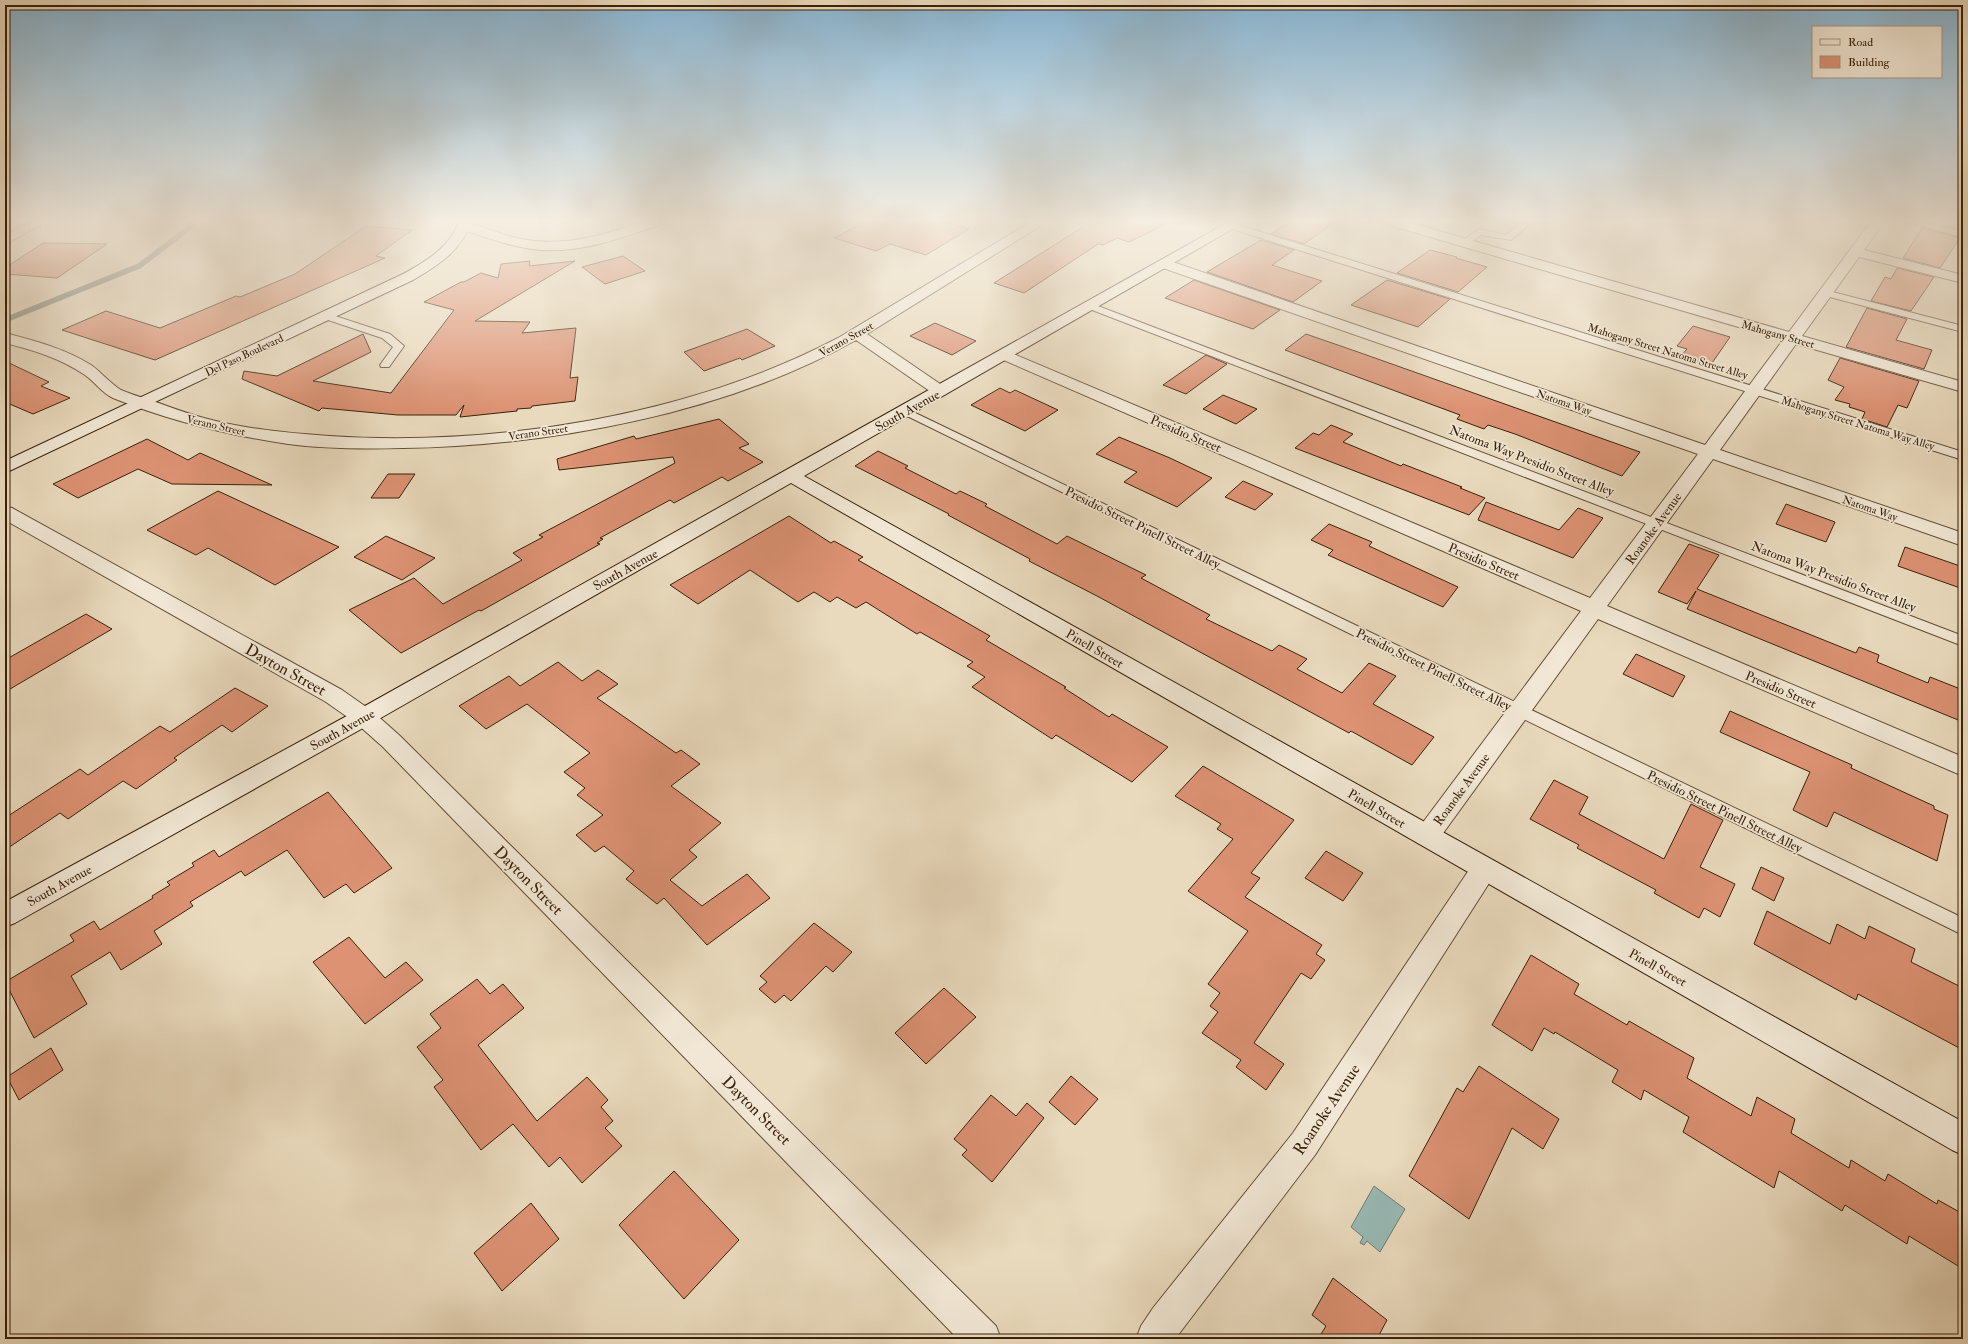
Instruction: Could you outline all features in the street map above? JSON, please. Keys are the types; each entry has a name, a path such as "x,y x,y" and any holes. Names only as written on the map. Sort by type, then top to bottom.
{"street":[{"name":"Del Paso Boulevard","path":"5,468 396,283"},
{"name":"Verano Street","path":"7,338 76,363 99,378 113,392 175,415 217,427 300,440 372,443 477,439 599,423 692,400 745,384 792,366 857,334 941,283"},
{"name":"South Avenue","path":"5,915 364,717 1132,283"},
{"name":"Natoma Way","path":"1219,283 1963,540"},
{"name":"Mahogany Street","path":"1601,283 1963,387"},
{"name":"Roanoke Avenue","path":"1427,836 1833,283"},
{"path":"857,334 940,391"},
{"name":"Presidio Street","path":"1004,355 1963,767"},
{"name":"Pinell Street","path":"790,476 1963,1139"},
{"name":"Dayton Street","path":"5,512 334,696 364,717 397,747 983,1339"},
{"name":"Roanoke Avenue","path":"1154,1339 1166,1321 1304,1144 1484,869"}],"lane":[{"name":"Mahogany Street Natoma Street Alley","path":"1421,283 1754,391"},
{"path":"1826,293 1963,329"},
{"name":"Natoma Way Presidio Street Alley","path":"1090,306 1963,641"},
{"path":"326,316 386,336 400,346 384,365"},
{"name":"Mahogany Street Natoma Way Alley","path":"1754,391 1963,456"},
{"name":"Presidio Street Pinell Street Alley","path":"905,411 1963,927"}],"water":[{"path":"1374,1186 1405,1209 1380,1252 1367,1241 1364,1245 1360,1243 1363,1237 1351,1227"}],"building":[{"path":"274,283 329,283 155,360 62,330 106,311 160,328 236,296 240,297"},
{"path":"460,283 539,283 475,321 530,322 522,333 576,328 570,378 578,377 575,401 532,406 531,408 517,409 517,411 460,417 464,405 456,415 398,415 322,408 319,411 242,379 244,371 277,376 363,334 371,352 313,381 391,393 454,310 424,302"},
{"path":"994,283 1040,283 1024,293"},
{"path":"1190,283 1202,283 1280,310 1253,329 1165,298"},
{"path":"1238,283 1320,283 1293,302"},
{"path":"1383,283 1396,283 1450,299 1418,327 1351,305"},
{"path":"1428,283 1469,283 1458,292"},
{"path":"1882,283 1930,283 1911,311 1871,301"},
{"path":"1867,308 1907,319 1896,340 1932,350 1924,369 1846,347"},
{"path":"935,323 976,341 952,355 910,336"},
{"path":"1693,326 1730,337 1710,366 1680,357 1687,349 1677,346"},
{"path":"747,329 775,346 742,360 740,358 704,371 684,352"},
{"path":"1306,334 1640,452 1622,476 1515,434 1488,425 1484,429 1457,419 1460,415 1285,350"},
{"path":"1206,355 1227,364 1186,394 1163,385"},
{"path":"1840,358 1919,381 1907,408 1898,405 1887,427 1862,419 1865,412 1849,407 1850,404 1835,400 1844,387 1828,380"},
{"path":"5,361 49,382 41,386 70,398 33,414 5,402"},
{"path":"1000,388 1010,393 1015,390 1058,410 1025,431 971,405"},
{"path":"1223,395 1257,409 1236,424 1203,409"},
{"path":"719,419 749,444 739,448 763,462 728,481 722,477 674,503 670,500 600,538 603,539 597,543 600,544 481,611 479,610 401,653 349,610 414,578 443,604 522,560 513,553 543,537 539,535 675,463 673,457 559,470 557,459 634,436 636,439"},
{"path":"1331,425 1353,434 1343,442 1401,466 1403,464 1462,487 1460,488 1485,498 1469,515 1295,448 1313,433 1319,435"},
{"path":"1119,437 1170,458 1212,478 1177,507 1124,482 1137,472 1096,454"},
{"path":"147,439 188,460 200,453 272,485 172,484 138,469 78,498 53,484"},
{"path":"878,451 908,466 905,468 956,494 960,491 987,504 985,506 1057,544 1067,536 1146,575 1141,578 1210,615 1206,619 1272,651 1279,645 1307,659 1297,669 1342,693 1369,663 1396,676 1373,704 1434,737 1412,765 1351,731 1349,733 1097,596 1029,561 1030,559 948,515 949,514 855,466"},
{"path":"388,474 415,474 399,498 371,498"},
{"path":"1243,481 1273,494 1255,510 1225,497"},
{"path":"218,491 339,547 275,585 208,548 196,555 147,530"},
{"path":"1486,502 1559,530 1578,508 1603,518 1573,558 1478,520"},
{"path":"1786,504 1835,522 1826,542 1776,524"},
{"path":"789,516 831,543 834,541 863,557 858,560 990,636 986,640 1066,687 1064,688 1109,717 1112,714 1168,747 1132,782 1056,735 1052,739 972,687 985,677 967,666 973,662 920,632 917,634 866,602 856,608 837,597 830,602 814,592 798,602 750,570 698,604 670,585"},
{"path":"1329,524 1372,542 1369,546 1458,587 1443,607 1328,555 1333,550 1311,540"},
{"path":"386,536 435,558 402,580 354,557"},
{"path":"1689,544 1719,555 1697,589 1856,653 1859,647 1879,655 1877,662 1928,683 1930,677 1963,690 1963,722 1687,609 1696,591 1687,604 1658,592"},
{"path":"1905,547 1963,567 1963,589 1898,566"},
{"path":"86,614 112,629 5,692 5,660"},
{"path":"1636,654 1685,676 1673,697 1623,674"},
{"path":"558,662 582,681 598,670 618,684 597,698 676,753 681,750 700,764 671,786 721,823 689,850 697,857 670,880 702,906 747,874 770,898 707,945 664,898 657,904 626,879 634,871 604,846 595,852 576,835 603,815 577,795 585,788 564,772 590,753 527,704 486,729 459,706 509,676 520,686"},
{"path":"235,688 268,706 232,732 222,725 174,758 177,760 136,789 123,781 68,819 60,813 5,850 5,818 80,769 88,775 160,726 170,732"},
{"path":"1730,711 1852,765 1851,768 1934,806 1934,809 1948,815 1937,861 1834,812 1827,827 1793,810 1810,772 1720,732"},
{"path":"1203,766 1294,820 1251,873 1260,878 1245,897 1322,945 1316,954 1325,960 1311,979 1301,973 1254,1043 1284,1064 1266,1090 1236,1067 1241,1060 1202,1033 1218,1012 1210,1006 1220,993 1208,984 1248,931 1188,891 1233,839 1217,829 1221,824 1175,796"},
{"path":"1554,780 1588,797 1579,814 1664,859 1691,804 1723,820 1700,867 1735,884 1720,917 1704,908 1699,918 1654,893 1656,890 1577,848 1579,845 1530,819"},
{"path":"328,792 392,868 354,893 346,884 324,898 287,850 245,876 241,871 190,902 193,906 154,931 162,944 121,970 110,952 71,976 87,1004 34,1038 5,982 74,941 70,935 94,921 100,930 153,898 152,896 170,885 167,882 194,866 192,863 214,850 219,857"},
{"path":"1326,851 1363,873 1343,901 1305,878"},
{"path":"1761,867 1784,878 1774,901 1752,889"},
{"path":"1767,911 1830,944 1837,924 1865,939 1869,926 1915,949 1911,962 1963,988 1963,1050 1858,994 1856,1000 1754,944"},
{"path":"814,923 852,952 833,972 826,966 791,1001 784,995 775,1003 759,989 767,982 760,976"},
{"path":"349,937 385,978 406,962 423,980 365,1024 313,962"},
{"path":"1531,955 1579,984 1574,994 1627,1025 1629,1021 1694,1058 1687,1078 1751,1116 1757,1097 1795,1119 1791,1133 1849,1168 1851,1160 1885,1181 1888,1174 1937,1204 1938,1200 1963,1214 1963,1269 1909,1236 1907,1244 1845,1205 1842,1211 1779,1171 1774,1188 1683,1132 1689,1117 1644,1090 1641,1100 1612,1082 1618,1070 1555,1032 1554,1034 1544,1028 1532,1051 1492,1025"},
{"path":"477,979 490,994 503,984 524,1008 478,1045 537,1121 587,1077 608,1100 601,1107 613,1121 605,1128 622,1146 582,1183 560,1157 549,1167 513,1124 481,1150 434,1087 443,1080 417,1047 441,1028 430,1014"},
{"path":"944,988 976,1017 926,1064 895,1033"},
{"path":"51,1048 63,1070 19,1100 7,1077"},
{"path":"1479,1066 1559,1119 1543,1149 1512,1128 1469,1219 1409,1176 1457,1088 1463,1092"},
{"path":"1071,1076 1098,1099 1075,1125 1049,1102"},
{"path":"991,1095 1016,1116 1027,1103 1044,1118 992,1182 962,1155 967,1150 954,1139"},
{"path":"674,1171 739,1240 684,1299 619,1225"},
{"path":"531,1203 559,1239 502,1291 474,1253"},
{"path":"1333,1278 1387,1320 1377,1339 1318,1339 1326,1326 1312,1315"}],"waterway":[{"path":"5,320 98,283"}]}
